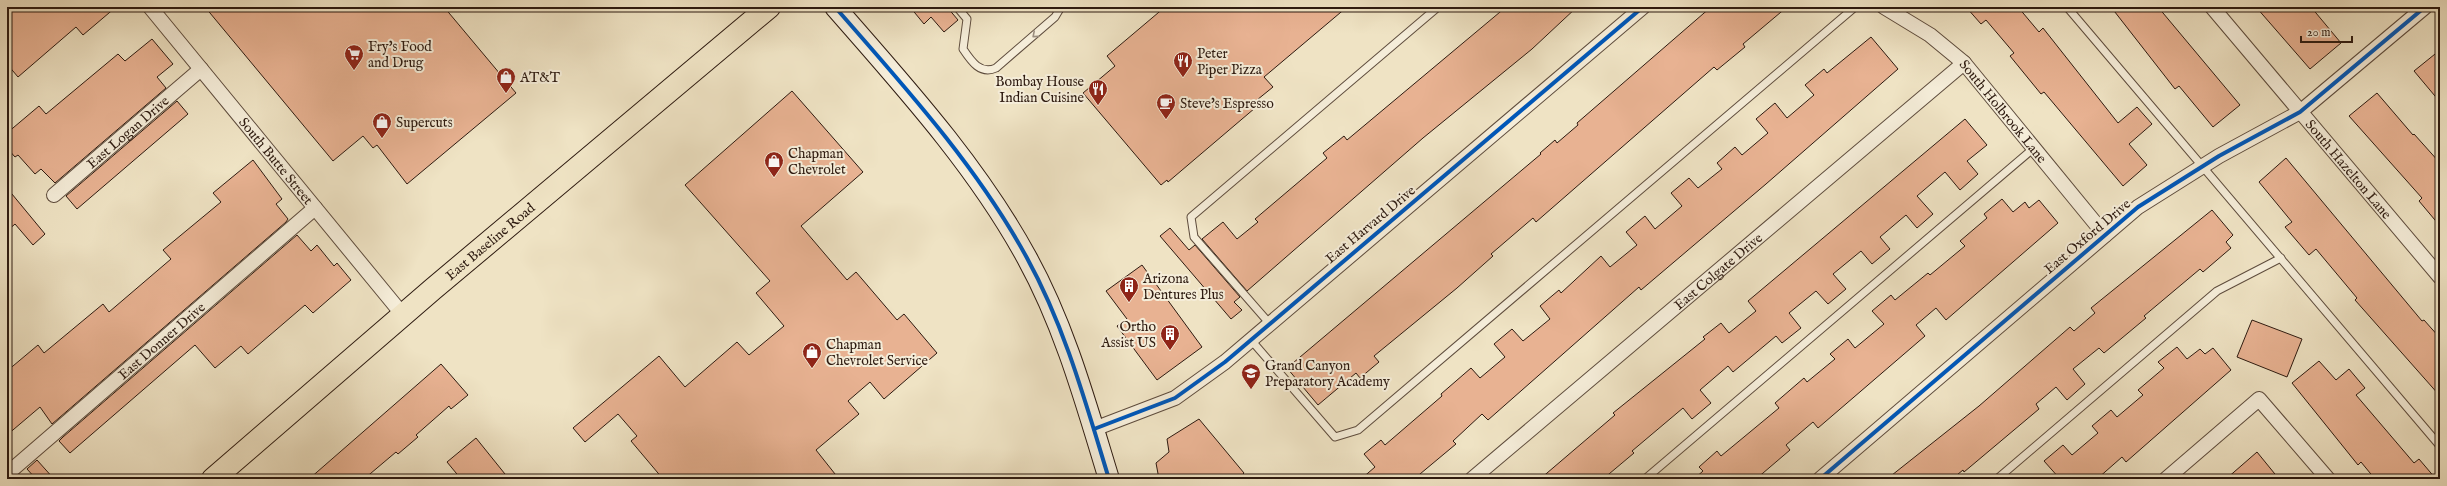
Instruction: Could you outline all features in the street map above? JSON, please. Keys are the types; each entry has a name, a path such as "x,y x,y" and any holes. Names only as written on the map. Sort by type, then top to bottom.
{"main road":[{"name":"East Baseline Road","path":"213,479 404,315 769,7"},
{"path":"835,7 952,145 1027,258 1058,325 1075,369 1109,479"}],"street":[{"name":"South Butte Street","path":"150,7 404,315"},
{"name":"East Harvard Drive","path":"1094,430 1175,398 1251,340 1643,7"},
{"name":"South Holbrook Lane","path":"1884,7 1930,35 1964,63 2105,235"},
{"name":"South Hazelton Lane","path":"2212,7 2440,277"},
{"name":"East Oxford Drive","path":"1820,479 2138,207 2203,166 2300,112 2424,7"},
{"name":"East Colgate Drive","path":"1472,479 1964,63"},
{"name":"East Logan Drive","path":"54,195 201,69"},
{"name":"East Donner Drive","path":"7,474 316,208"},
{"path":"2166,479 2259,399 2328,479"}],"lane":[{"path":"957,7 967,19 963,49 980,68 989,71 996,68 1055,17 1061,7"},
{"path":"1270,324 1194,237 1192,216 1438,7"},
{"path":"1251,340 1335,438 1358,430 1855,7"},
{"path":"2067,7 2440,446"},
{"path":"1645,479 2034,148"},
{"path":"1996,479 2217,291 2281,258"}],"building":[{"path":"7,7 116,7 83,35 76,27 18,77 7,64"},
{"name":"Fry's Food and Drug","path":"205,7 444,7 516,93 407,184 377,145 373,148 363,136 333,161"},
{"path":"910,7 947,7 958,20 944,32 931,17 924,24"},
{"path":"1165,7 1347,7 1264,77 1273,87 1252,104 1255,108 1168,182 1167,180 1161,185 1083,93 1115,66 1107,56"},
{"path":"1506,7 1577,7 1532,49 1423,138 1247,291 1202,239 1223,222 1237,239 1258,222 1255,219 1327,158 1323,153 1344,136 1347,140"},
{"path":"1711,7 1787,7 1743,44 1745,47 1717,70 1714,67 1536,222 1533,218 1491,254 1493,256 1457,288 1374,356 1379,362 1360,378 1356,373 1318,405 1287,368 1541,154 1540,153 1555,140 1557,143 1578,125 1577,123"},
{"path":"1966,7 2018,7 2039,32 2043,28 2118,123 2137,107 2152,124 2129,144 2147,165 2123,186 2044,92 2041,94 2010,56 2014,53 1986,20 1981,24"},
{"path":"2111,7 2158,7 2240,105 2213,127 2179,86 2175,89"},
{"path":"2256,7 2311,7 2341,43 2310,69"},
{"path":"1871,37 1898,69 1766,184 1641,290 1639,287 1488,420 1482,414 1453,441 1456,444 1414,479 1361,479 1375,467 1364,454 1381,440 1385,445 1442,396 1441,394 1471,368 1480,378 1505,357 1494,344 1512,329 1523,341 1550,319 1540,306 1559,290 1561,293 1601,256 1610,267 1637,245 1626,232 1645,216 1655,229 1682,206 1671,193 1689,178 1698,188 1722,169 1717,163 1735,147 1742,155 1768,133 1756,119 1775,103 1787,118 1814,95 1805,85 1824,69 1827,73"},
{"path":"152,39 173,64 157,77 166,88 55,183 41,169 35,174 18,155 15,157 7,148 7,133 39,106 46,114 118,54 125,61"},
{"path":"2440,50 2440,102 2414,71"},
{"name":"Chapman Chevrolet Service","path":"792,91 863,172 801,226 847,280 856,272 897,320 904,314 937,353 884,399 870,382 848,401 859,414 816,450 839,479 663,479 631,441 637,436 618,414 585,442 573,428 659,356 685,387 737,342 749,355 784,326 756,293 770,281 685,185"},
{"path":"2377,93 2413,135 2414,134 2440,163 2440,226 2419,201 2422,198 2349,116"},
{"path":"177,101 188,114 77,209 66,196"},
{"path":"1965,119 1987,145 1967,161 1978,174 1960,190 1945,172 1917,196 1933,214 1917,228 1906,215 1880,237 1890,249 1872,264 1861,251 1833,274 1846,289 1828,304 1816,291 1789,313 1801,328 1782,343 1776,336 1733,372 1728,366 1700,390 1711,403 1692,419 1683,408 1632,451 1634,453 1603,479 1540,479 1615,415 1613,413 1705,339 1703,337 1721,323 1729,333 1756,311 1748,301"},
{"path":"2286,158 2422,321 2424,320 2440,338 2440,396 2355,300 2357,298 2316,249 2309,255 2285,227 2292,222 2259,182"},
{"path":"253,160 282,199 276,204 288,219 286,222 52,424 40,407 7,435 7,371 38,345 44,353 103,304 109,312 171,259 163,250 221,202 213,193"},
{"path":"7,188 45,234 33,245 15,224 7,231"},
{"path":"2002,199 2013,212 2025,202 2029,208 2039,200 2058,223 1946,320 1936,308 1916,325 1925,336 1818,428 1813,422 1786,445 1790,450 1756,479 1694,479 1703,471 1699,467 1717,451 1721,456 1779,408 1775,403 1804,378 1807,382 1835,359 1830,354 1848,339 1855,348 1884,324 1872,311 1891,295 1895,300 1928,273 1930,275 1965,246 1960,241 1987,218 1984,214"},
{"path":"2212,210 2233,235 2226,242 2231,248 2203,272 2200,269 2144,316 2146,318 2104,353 2099,348 2073,369 2085,384 2067,400 2056,387 2036,404 2039,409 1964,472 1963,470 1952,479 1887,479 1979,406 2070,327 2074,331 2095,313 2091,308"},
{"path":"1170,228 1189,250 1195,245 1240,297 1234,302 1242,310 1231,319 1160,236"},
{"path":"297,235 311,251 317,245 334,266 337,263 351,280 313,313 305,305 248,354 241,346 215,368 195,345 70,453 59,441 63,437"},
{"path":"1142,265 1202,347 1157,380 1117,326 1127,319 1106,291"},
{"path":"2252,320 2302,339 2287,377 2237,357"},
{"path":"2177,347 2187,359 2200,349 2205,354 2213,348 2231,370 2126,462 2122,457 2097,479 2060,479 2044,461 2063,445 2072,455 2098,433 2092,426 2111,410 2117,417 2143,395 2138,390 2164,368 2158,362"},
{"path":"2319,361 2336,380 2349,369 2365,388 2356,395 2414,463 2419,459 2436,479 2375,479 2361,462 2358,465 2292,383"},
{"path":"441,364 468,395 451,409 449,406 416,435 418,437 398,454 396,452 364,479 309,479"},
{"path":"1199,419 1244,473 1238,479 1159,479 1156,463 1169,452 1167,439"},
{"path":"476,438 509,479 461,479 447,462"},
{"path":"2257,452 2279,479 2226,479"},
{"path":"37,460 54,479 36,479 27,469"}],"cycle path":[{"path":"835,7 913,97 962,159 986,191 1027,258 1053,311 1064,338 1109,479"},
{"path":"1094,429 1175,398 1225,362 1643,7"},
{"path":"1820,479 2138,207 2219,156 2300,112 2425,7"}],"place":[{"name":"Fry's Food and Drug","path":"354,71"},
{"name":"Peter Piper Pizza","path":"1183,78"},
{"name":"AT&T","path":"506,94"},
{"name":"Bombay House Indian Cuisine","path":"1098,106"},
{"name":"Steve's Espresso","path":"1166,120"},
{"name":"Supercuts","path":"382,139"},
{"name":"Chapman Chevrolet","path":"774,178"},
{"name":"Arizona Dentures Plus","path":"1129,303"},
{"name":"Ortho Assist US","path":"1170,351"},
{"name":"Chapman Chevrolet Service","path":"812,369"},
{"name":"Grand Canyon Preparatory Academy","path":"1251,390"}]}
